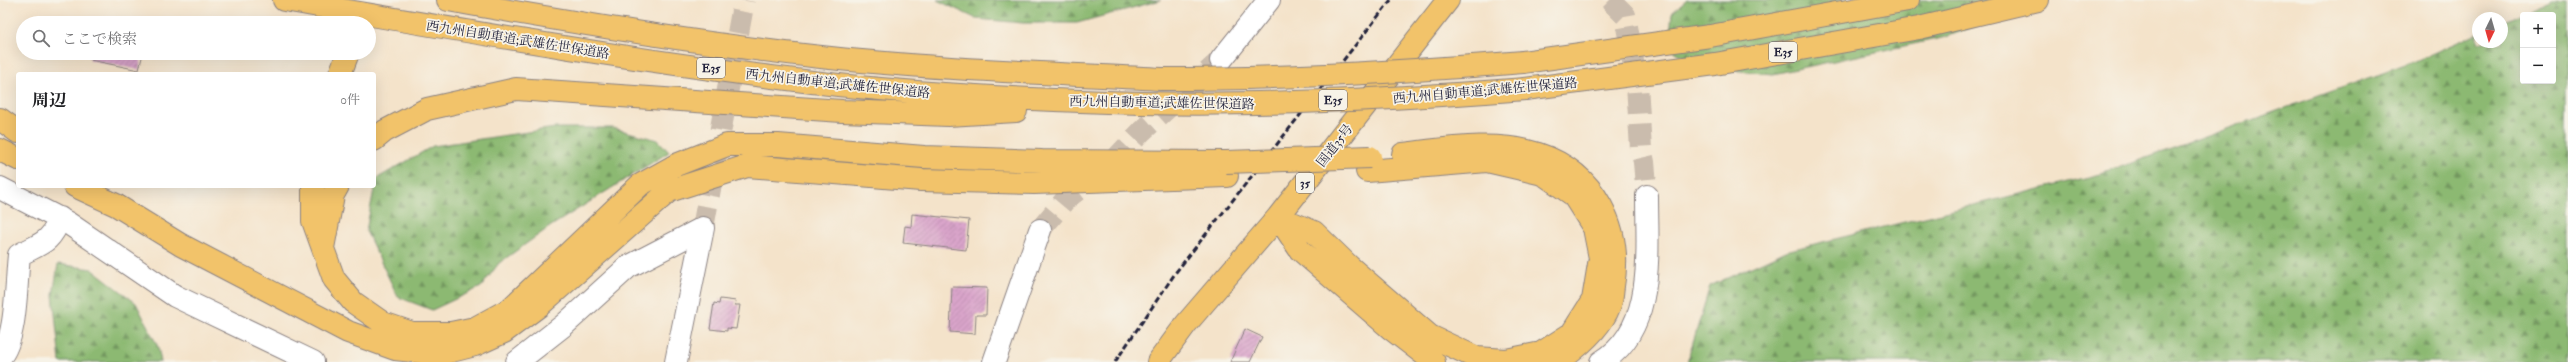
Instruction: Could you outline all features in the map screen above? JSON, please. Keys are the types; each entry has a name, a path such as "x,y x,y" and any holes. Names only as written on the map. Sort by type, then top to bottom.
{"highway":[{"name":"西九州自動車道;武雄佐世保道路","path":"284,0 566,48 812,82 1032,100 1213,105 1410,98 1525,89 1715,64 1919,28 2038,0"},
{"name":"西九州自動車道;武雄佐世保道路","path":"448,0 569,22 814,56 916,65 1162,79 1309,76 1416,71 1523,62 1710,36 1908,0"},
{"path":"521,0 714,43"},
{"name":"国道35号","path":"1158,362 1186,324 1278,217 1448,0"},
{"path":"341,72 345,60"},
{"path":"376,138 385,131 427,110 516,89 637,96 750,107 948,115 1141,103"},
{"path":"0,119 16,131"},
{"path":"313,188 313,221 334,279 353,302 383,323 412,333 451,333 475,328 510,309 640,185 676,165 727,145 778,145 924,157 1227,169"},
{"path":"1369,164 1446,149 1507,147 1539,154 1569,168 1595,194 1613,230 1616,271 1609,308 1584,342 1558,362"},
{"path":"0,150 16,158"},
{"path":"93,188 116,205 182,245 348,332 395,349 440,354 475,345 504,332 539,306 669,191 747,166 921,180 1034,183 1227,169 1487,161 1543,174 1573,195 1594,228 1600,258 1593,300 1572,333 1541,353 1506,360 1477,358 1430,336 1349,266 1314,232 1278,217"},
{"path":"79,188 116,205"},
{"path":"323,248 333,195 337,188"},
{"path":"1278,217 1300,250 1390,328 1434,362"}],"street":[{"path":"1221,60 1269,0"},
{"path":"0,188 60,218 175,296 313,362"},
{"path":"1601,362 1631,334 1641,308 1646,265 1647,196"},
{"path":"0,358 4,353 12,332 19,255 48,240 60,218"},
{"path":"517,362 564,325 628,268 703,228 676,362"},
{"path":"994,362 1040,230"}],"green space":[{"path":"937,0 1161,0 1077,23 1023,23 977,19"},
{"path":"1687,0 2047,0 1946,37 1773,74 1697,67 1669,47 1672,13"},
{"path":"2552,0 2568,0 2568,362 1687,362 1710,286 1786,251 2101,174 2411,63 2472,36 2472,48 2508,48 2508,19 2520,14 2520,84 2556,84 2556,12 2525,12"},
{"path":"555,128 613,128 658,140 669,152 551,226 499,263 481,287 432,310 398,297 366,231 374,188 376,188 376,179 433,146"},
{"path":"58,264 92,269 136,303 158,347 161,362 60,362 53,295"}],"building":[{"path":"90,60 141,60 139,70"},
{"path":"912,214 969,220 966,250 903,243 905,226 911,227"},
{"path":"952,287 987,288 986,315 976,315 975,334 950,332"},
{"path":"720,299 736,301 735,305 740,305 736,329 727,328 727,331 710,329 714,303 719,304"},
{"path":"1245,329 1262,337 1250,362 1230,362"}],"tunnel":[{"path":"703,228 744,0"},
{"path":"1610,0 1625,15 1637,84 1641,149 1644,162 1647,196"},
{"path":"1040,230 1066,199 1109,166 1142,131 1221,60"}],"railway":[{"path":"1115,362 1176,272 1391,0"}]}
